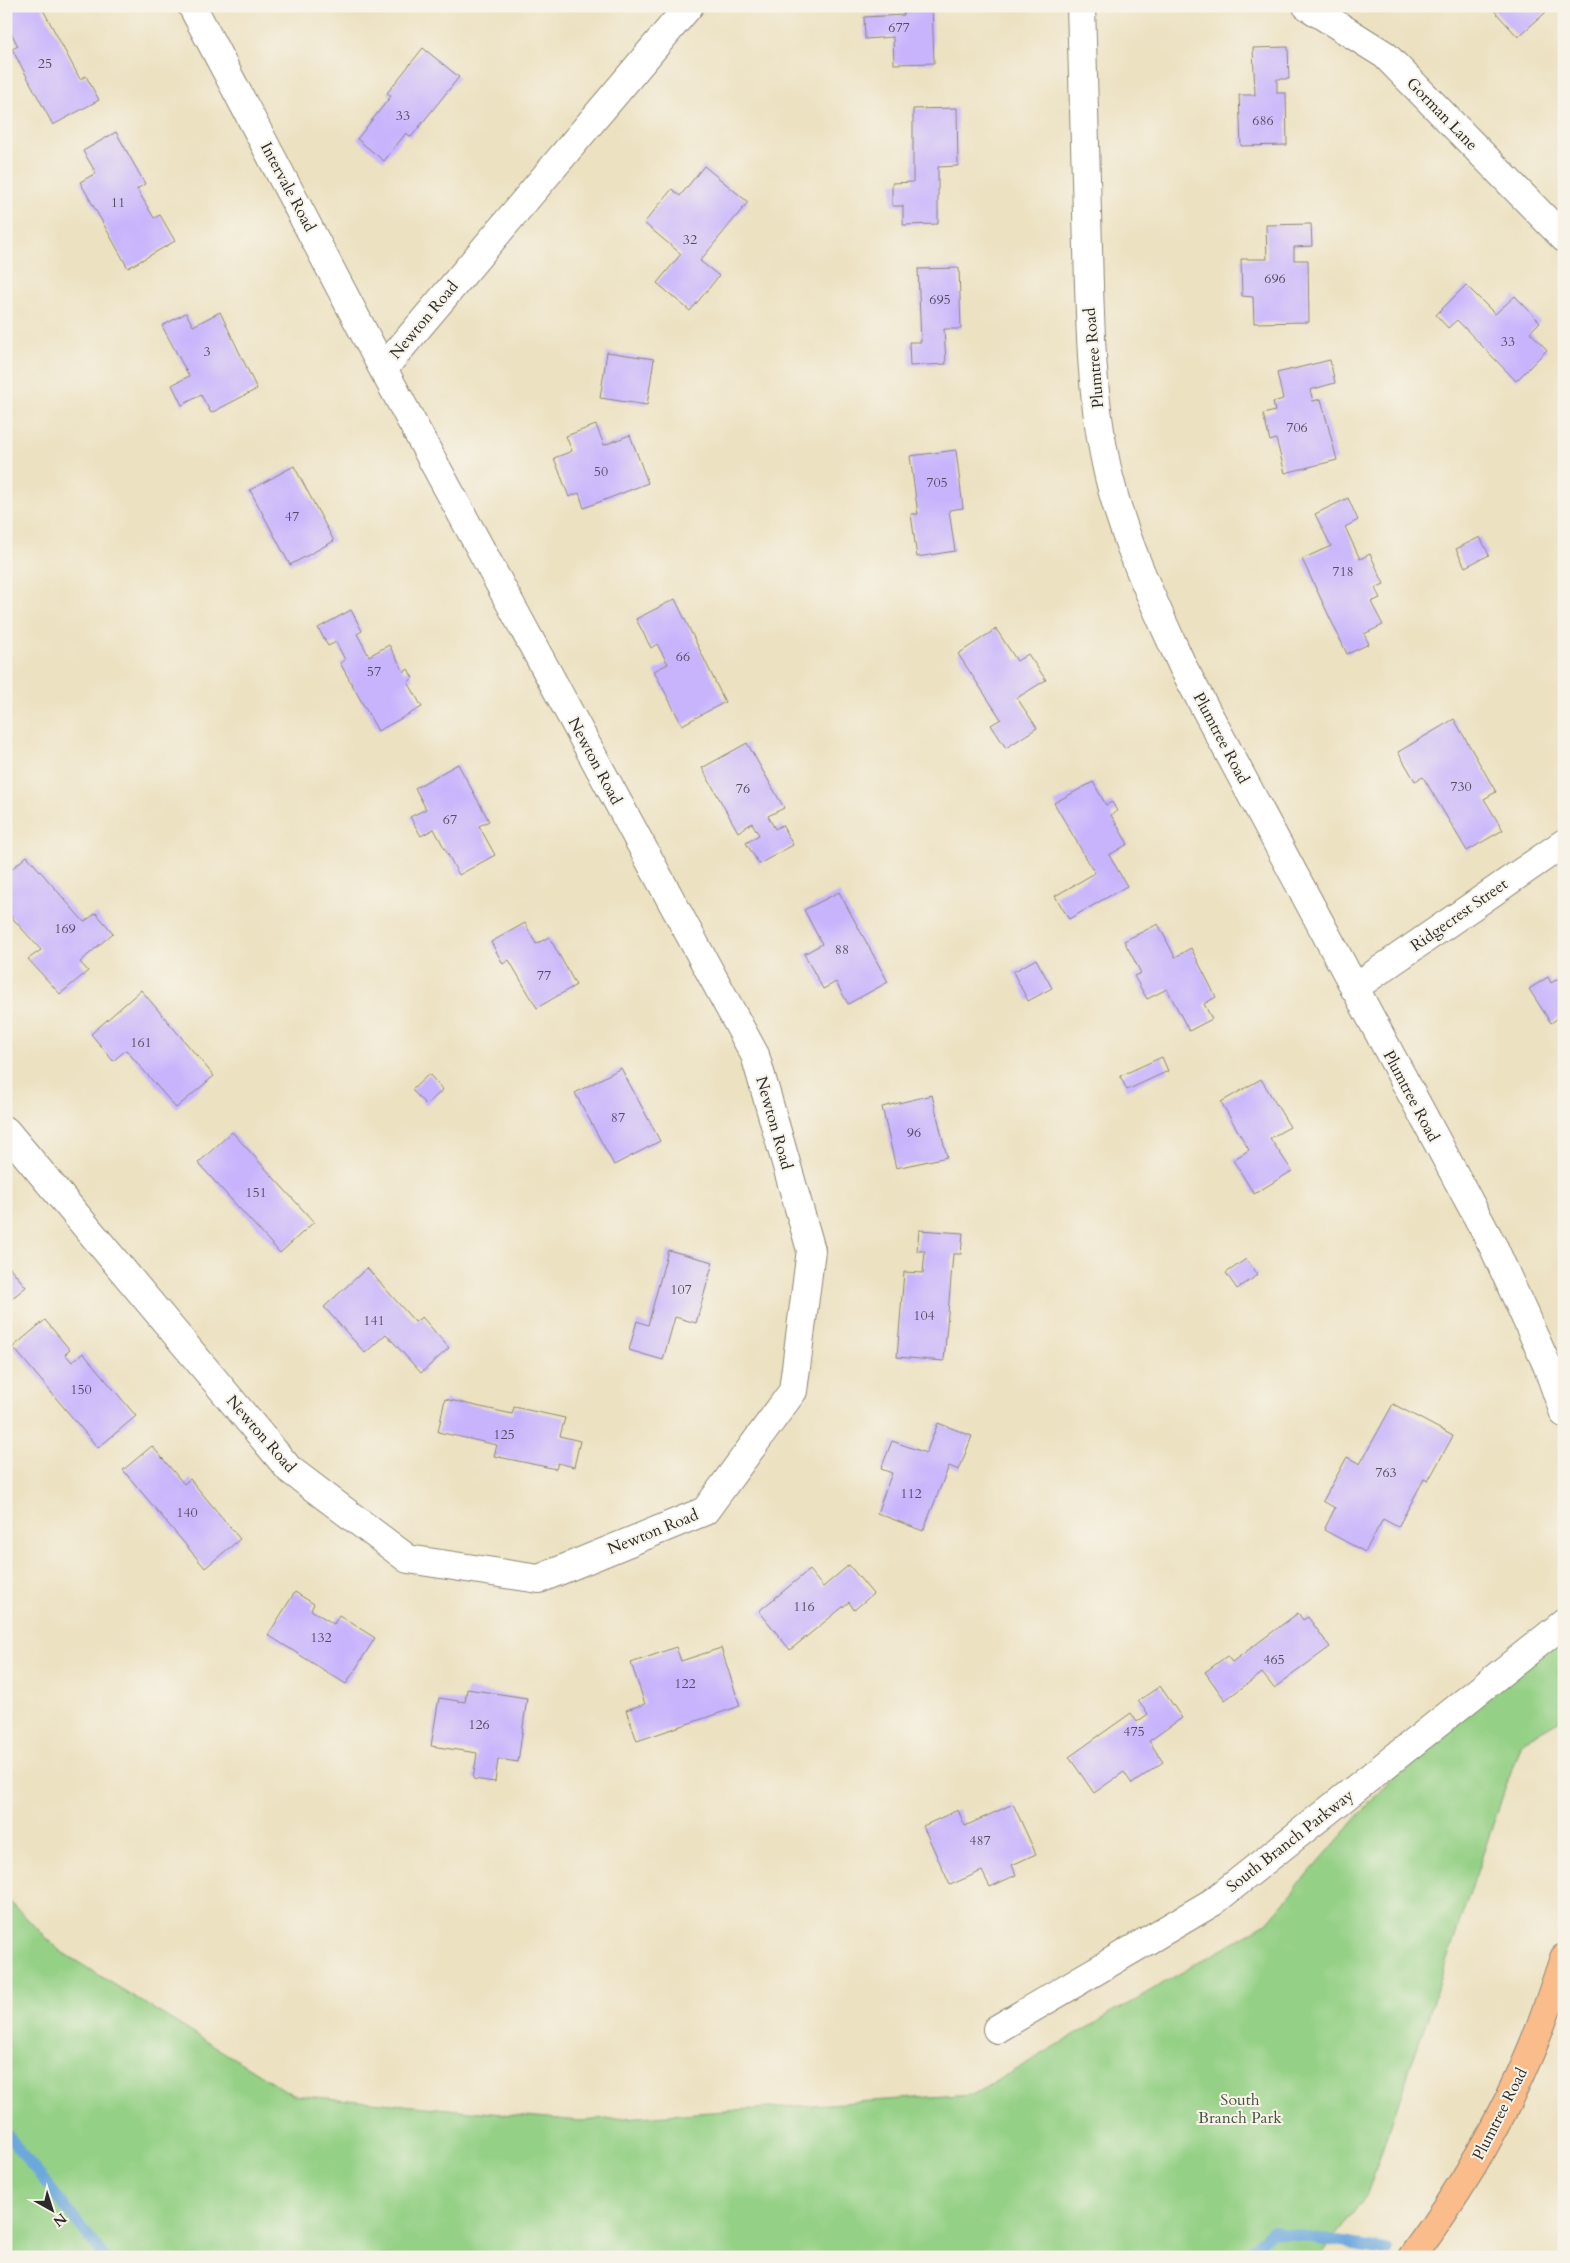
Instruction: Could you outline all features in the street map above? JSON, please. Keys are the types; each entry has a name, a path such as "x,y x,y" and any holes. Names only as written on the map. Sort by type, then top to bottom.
{"main road":[{"name":"Plumtree Road","path":"1412,2257 1465,2181 1490,2138 1532,2048 1564,1958"}],"street":[{"name":"Intervale Road","path":"192,6 383,369"},
{"name":"Newton Road","path":"6,1131 288,1469 408,1559 539,1579 705,1510 793,1391 812,1250 755,1055 383,369 689,6"},
{"name":"Plumtree Road","path":"1081,6 1090,347 1100,433 1116,506 1137,565 1183,667 1494,1248 1547,1364 1564,1413"},
{"name":"Gorman Lane","path":"1308,6 1385,55 1564,238"},
{"name":"Ridgecrest Street","path":"1354,988 1564,843"},
{"name":"South Branch Parkway","path":"997,2029 1213,1902 1564,1623"}],"green space":[{"name":"South Branch Park","path":"1564,1636 1564,1718 1521,1742 1367,2195 1319,2257 6,2257 6,1898 60,1951 293,2095 580,2121 974,2094 1266,1923 1463,1695"}],"building":[{"path":"6,6 41,6 80,79 86,76 99,100 53,125 12,49 18,46 6,23"},
{"path":"903,6 932,6 934,63 894,64 893,37 865,39 864,17 904,15"},
{"path":"1490,6 1553,6 1518,37"},
{"path":"1288,47 1289,79 1277,79 1277,93 1286,93 1287,145 1241,146 1239,95 1255,95 1253,48"},
{"path":"423,48 459,77 411,137 406,133 384,161 357,139 391,96 387,93"},
{"path":"957,108 958,166 938,167 938,224 903,225 903,206 892,206 892,183 913,182 913,109"},
{"path":"116,132 145,184 137,189 154,218 160,215 175,241 128,268 80,182 96,173 83,151"},
{"path":"704,166 748,202 700,261 719,276 690,311 657,283 681,254 644,223 672,189 680,196"},
{"path":"1311,224 1312,246 1294,247 1294,260 1308,260 1309,322 1254,323 1253,297 1242,296 1241,259 1267,259 1266,225"},
{"path":"959,268 961,329 944,329 946,364 910,366 909,342 921,342 918,269"},
{"path":"1466,285 1495,314 1515,296 1540,322 1530,332 1547,350 1516,381 1457,320 1448,328 1436,315"},
{"path":"220,312 257,389 211,413 201,395 182,405 172,385 189,376 162,326 186,313 193,326"},
{"path":"607,352 654,359 647,405 600,398"},
{"path":"1330,360 1335,383 1310,390 1313,401 1321,399 1337,460 1285,473 1276,439 1270,441 1263,414 1275,411 1273,402 1283,399 1277,373"},
{"path":"596,425 604,445 630,435 648,483 584,508 579,493 569,497 554,458 572,451 566,436"},
{"path":"956,450 963,508 949,510 955,551 917,557 911,514 918,514 910,456"},
{"path":"294,466 334,541 290,565 250,490"},
{"path":"1348,498 1358,520 1345,527 1360,559 1370,554 1384,584 1375,588 1380,598 1371,602 1383,625 1364,634 1369,644 1347,654 1302,559 1331,546 1315,514"},
{"path":"1480,537 1489,555 1465,567 1456,549"},
{"path":"675,599 725,702 682,725 654,671 668,664 657,644 651,648 636,619"},
{"path":"351,610 362,631 357,634 369,656 389,645 404,672 408,669 413,678 408,682 422,707 378,731 340,663 345,660 336,642 328,646 318,628"},
{"path":"996,629 1017,661 1028,654 1046,680 1017,698 1037,728 1006,748 991,725 1001,719 958,654"},
{"path":"1454,719 1496,792 1484,799 1503,830 1467,851 1423,777 1415,781 1398,752"},
{"path":"747,743 784,808 768,816 775,829 782,825 793,845 759,864 746,843 759,835 752,823 738,832 702,768"},
{"path":"458,764 489,821 479,826 495,855 459,875 434,829 421,836 410,817 426,809 415,788"},
{"path":"1093,782 1106,805 1112,802 1117,811 1111,815 1128,844 1109,855 1127,886 1069,919 1055,896 1095,873 1054,803"},
{"path":"27,856 84,922 96,913 113,933 80,962 88,971 60,994 28,959 41,950 6,911 6,874"},
{"path":"839,892 888,982 848,1004 836,982 823,989 804,954 822,944 804,910"},
{"path":"525,923 536,944 549,937 576,985 537,1008 509,960 503,964 491,942"},
{"path":"1158,924 1175,957 1191,948 1216,997 1204,1004 1212,1019 1189,1031 1167,989 1147,999 1134,976 1141,973 1124,941"},
{"path":"1036,959 1052,988 1028,1001 1013,972"},
{"path":"1564,975 1564,1020 1561,1016 1551,1023 1529,989 1548,977 1551,983"},
{"path":"141,990 214,1076 176,1108 126,1050 113,1061 91,1034"},
{"path":"1162,1057 1168,1071 1127,1090 1120,1076"},
{"path":"621,1068 660,1141 614,1165 575,1093"},
{"path":"429,1074 443,1090 426,1105 412,1090"},
{"path":"1261,1079 1290,1127 1270,1138 1292,1171 1254,1194 1233,1160 1249,1150 1221,1102"},
{"path":"932,1095 947,1157 896,1168 882,1107"},
{"path":"232,1132 314,1222 280,1253 198,1163"},
{"path":"919,1230 963,1233 961,1254 953,1254 944,1361 897,1357 904,1272 923,1273 925,1251 917,1251"},
{"path":"668,1250 713,1262 696,1323 675,1317 663,1360 629,1350 637,1321 648,1325"},
{"path":"1246,1259 1258,1275 1237,1289 1226,1273"},
{"path":"6,1263 26,1287 6,1303"},
{"path":"367,1268 415,1322 422,1317 449,1348 421,1373 386,1334 365,1353 324,1307"},
{"path":"45,1320 70,1350 65,1354 72,1362 83,1353 136,1416 98,1448 13,1347"},
{"path":"445,1399 512,1414 514,1407 565,1418 560,1436 580,1441 574,1467 558,1463 556,1469 494,1456 497,1445 438,1432"},
{"path":"1393,1404 1453,1436 1428,1481 1424,1479 1398,1527 1383,1519 1365,1552 1324,1530 1335,1508 1323,1501 1347,1457 1360,1464"},
{"path":"938,1423 972,1436 959,1470 949,1466 923,1531 877,1513 892,1473 881,1469 892,1441 926,1453"},
{"path":"152,1446 184,1484 190,1479 240,1539 205,1568 123,1470"},
{"path":"849,1565 873,1594 854,1610 849,1602 790,1650 759,1611 809,1570 823,1587"},
{"path":"295,1592 314,1604 311,1610 334,1624 339,1615 375,1638 346,1684 268,1635"},
{"path":"1298,1613 1303,1620 1308,1617 1330,1647 1274,1688 1262,1673 1225,1700 1205,1672 1227,1656 1232,1662"},
{"path":"676,1647 681,1661 721,1648 740,1706 637,1741 626,1710 645,1704 631,1663"},
{"path":"1160,1686 1182,1718 1149,1741 1163,1762 1132,1784 1124,1772 1094,1793 1069,1757 1131,1713 1137,1722 1148,1714 1138,1701"},
{"path":"467,1689 527,1698 518,1762 498,1759 495,1782 473,1779 477,1753 431,1746 439,1698 465,1702"},
{"path":"1013,1804 1036,1854 1012,1865 1016,1875 990,1887 982,1871 950,1885 923,1826 958,1810 965,1826"}],"waterway":[{"path":"6,2133 105,2257"},
{"path":"1243,2257 1272,2231 1389,2250"}]}
